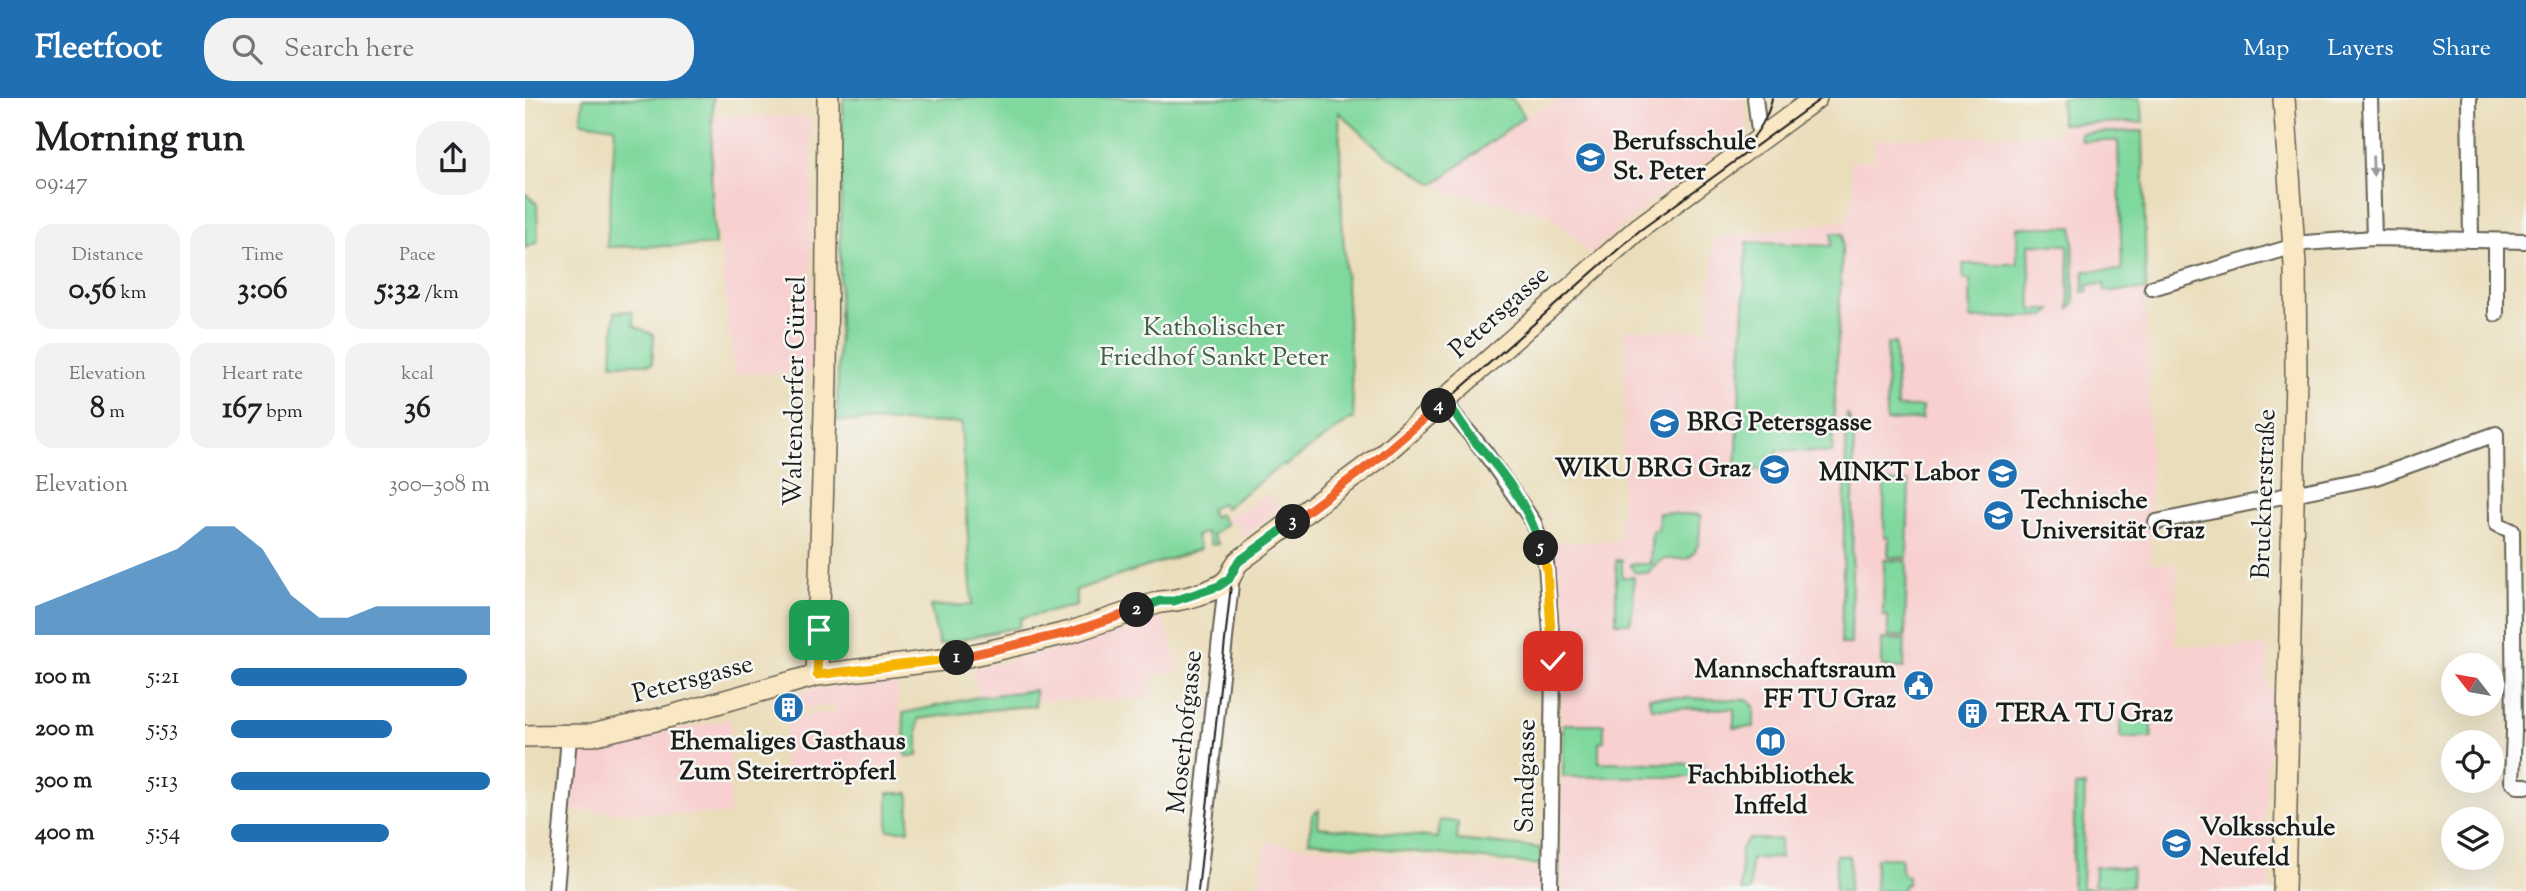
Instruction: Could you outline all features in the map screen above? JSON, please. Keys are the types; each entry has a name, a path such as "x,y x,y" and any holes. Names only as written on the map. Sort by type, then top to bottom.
{"main road":[{"name":"Petersgasse","path":"525,736 592,736 817,675 959,658 1071,632 1160,601 1174,601 1206,591 1229,579 1238,562 1371,464 1638,229 1816,98"},
{"name":"Brucknerstraße","path":"2284,98 2293,246 2296,376 2284,891"},
{"name":"Waltendorfer Gürtel","path":"817,675 826,379 828,103"}],"street":[{"path":"1755,98 1760,139"},
{"path":"2370,98 2374,238"},
{"path":"2469,98 2471,240"},
{"path":"2152,288 2293,246 2374,238 2526,241"},
{"path":"2495,241 2496,314"},
{"name":"Sandgasse","path":"1445,400 1534,523 1546,563 1553,661 1550,891"},
{"path":"2156,523 2376,477 2496,434 2497,523 2512,531 2512,781 2518,786 2526,786"},
{"name":"Moserhofgasse","path":"1195,891 1229,579"},
{"path":"556,891 569,737"}],"shaded area":[{"name":"Berufsschule St. Peter","path":"1563,98 1745,98 1746,131 1652,201 1589,255 1570,232 1549,214 1445,191 1434,184 1524,117"},
{"name":"Technische Universität Graz","path":"2061,98 2141,98 2151,563 2177,564 2175,645 2268,647 2267,690 2275,690 2274,756 2267,756 2265,824 2272,824 2270,891 1561,891 1562,638 1554,543 1618,541 1625,329 1708,331 1714,239 1846,220 1854,197 1850,162 1875,159 1874,139 2060,133"},
{"path":"711,115 811,117 812,372 734,374 711,173"},
{"path":"1267,493 1280,510 1245,536 1232,520 1226,524 1224,520 1238,509 1241,512"},
{"path":"1164,618 1180,670 1152,676 1154,697 1102,701 1041,701 1036,700 1035,691 978,697 973,669 1093,641"},
{"path":"897,680 903,770 784,769 786,719 836,712 835,705 801,709 798,692"},
{"path":"731,719 730,815 570,811 575,749"},
{"path":"1266,842 1541,870 1541,891 1249,891 1249,886 1258,886"}],"green space":[{"path":"583,98 713,98 711,173 715,245 607,247 615,127 581,122"},
{"name":"Katholischer Friedhof Sankt Peter","path":"843,98 1512,98 1524,117 1434,184 1381,151 1339,112 1342,218 1354,419 1285,466 1283,464 1225,508 1221,503 1210,510 1214,517 1219,514 1226,524 1212,535 1218,544 1211,545 1206,532 1196,536 1200,549 1076,590 1076,606 1021,618 1019,627 939,644 930,606 972,605 961,423 837,421"},
{"path":"2061,98 2141,98 2143,122 2061,124"},
{"path":"2143,131 2146,290 2105,291 2104,284 2088,285 2088,291 2083,292 2085,271 2122,270 2118,141 2081,141 2080,133"},
{"path":"525,193 537,204 538,242 525,248"},
{"path":"2017,227 2073,227 2074,304 2069,309 2068,245 2029,244 2031,310 2052,310 2045,316 1971,319 1970,280 1964,280 1963,264 2017,264"},
{"path":"1832,233 1843,234 1832,453 1777,450 1775,470 1736,469 1747,242 1831,246"},
{"path":"632,311 634,326 654,335 652,364 612,364 615,312"},
{"path":"1895,343 1897,407 1922,407 1922,419 1886,421 1887,344"},
{"path":"1847,413 1854,429 1851,644 1841,644"},
{"path":"1884,482 1909,482 1907,558 1888,557 1889,538 1884,537"},
{"path":"1659,513 1700,515 1698,545 1687,558 1662,560 1649,573 1634,572 1630,564 1650,564 1652,530 1658,530"},
{"path":"1616,560 1622,560 1622,577 1634,577 1630,623 1616,623"},
{"path":"1884,560 1907,561 1905,637 1888,636 1888,616 1883,616"},
{"path":"1882,639 1905,640 1904,668 1882,667"},
{"path":"1035,690 1035,706 918,719 918,756 906,756 903,713 978,697"},
{"path":"1649,697 1747,700 1754,706 1754,727 1734,728 1734,709 1651,708"},
{"path":"2120,721 2152,721 2152,738 2120,738"},
{"path":"1563,724 1604,724 1604,741 1599,742 1599,762 1703,764 1701,777 1563,777"},
{"path":"2075,786 2085,786 2082,888 2097,891 2072,891"},
{"path":"888,793 909,793 909,830 888,830"},
{"path":"1319,810 1318,827 1438,838 1440,820 1458,822 1457,840 1540,848 1541,865 1309,841 1312,815"},
{"path":"1748,839 1780,839 1780,858 1751,859 1750,891 1741,891 1741,848"},
{"path":"1836,855 1850,856 1849,891 1835,891"},
{"path":"1876,858 1901,858 1901,871 1908,876 1908,884 1903,885 1902,891 1875,891"},
{"path":"2095,867 2132,868 2131,887 2094,885"}],"tram line":[{"path":"1745,146 1762,124 1772,98"},
{"path":"1198,891 1231,585 1237,569 1383,457 1639,231 1822,98"}],"place":[{"name":"Berufsschule St. Peter","path":"1590,157"},
{"name":"BRG Petersgasse","path":"1664,423"},
{"name":"WIKU BRG Graz","path":"1774,469"},
{"name":"MINKT Labor","path":"2003,473"},
{"name":"Technische Universität Graz","path":"1998,516"},
{"name":"Mannschaftsraum FF TU Graz","path":"1919,685"},
{"name":"Ehemaliges Gasthaus Zum Steirertröpferl","path":"788,707"},
{"name":"TERA TU Graz","path":"1973,714"},
{"name":"Fachbibliothek Inffeld","path":"1771,741"},
{"name":"Volksschule Neufeld","path":"2177,843"}],"route":[{"path":"819,630 817,675 959,658 1071,632 1160,601 1174,601 1206,591 1229,579 1238,562 1381,456 1445,400 1534,523 1547,570 1553,661"}]}
